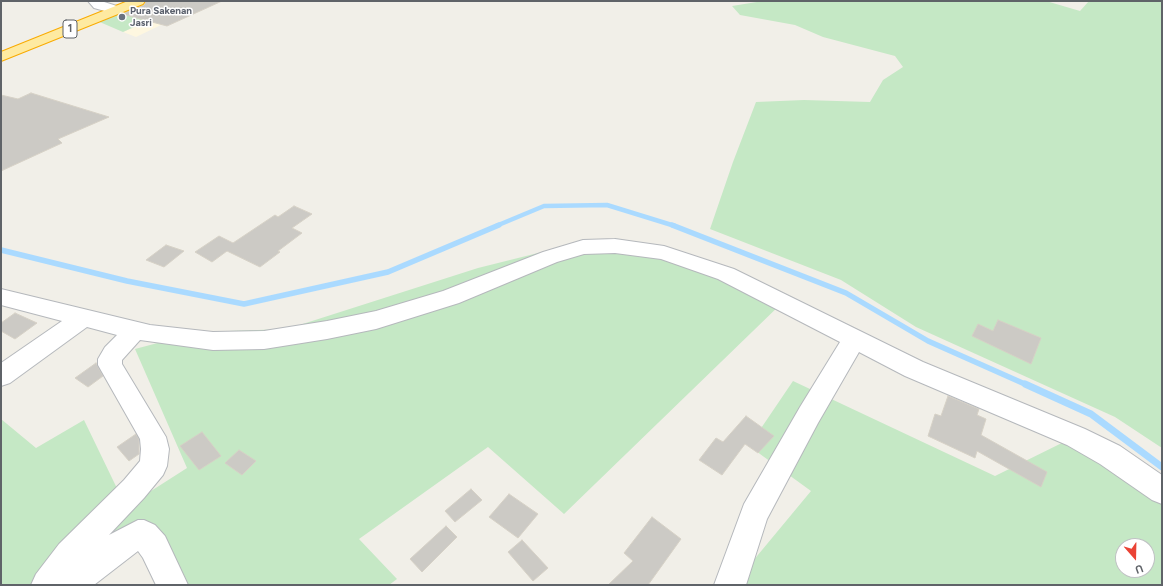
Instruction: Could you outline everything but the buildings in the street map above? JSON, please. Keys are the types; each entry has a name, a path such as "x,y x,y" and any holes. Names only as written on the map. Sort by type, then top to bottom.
{"highway":[{"name":"1","path":"1,57 139,1"}],"street":[{"path":"94,1 98,5 116,10"},
{"path":"1,297 150,334 213,341 264,340 327,330 376,320 451,297 566,252 598,245 664,253 726,274 920,372 1076,437 1110,455 1162,490"},
{"path":"1,376 83,318"},
{"path":"47,585 70,555 134,489 153,466 155,449 153,437 110,365 110,359 113,354 136,330"},
{"path":"730,585 754,514 808,416 854,339"},
{"path":"69,585 120,545 138,535 144,535 154,547 172,585"}],"shaded area":[{"path":"126,1 211,1 136,37 123,32 159,16 119,4"}],"green space":[{"path":"763,1 1046,1 1080,11 1089,1 1162,1 1162,448 1115,417 916,327 841,280 710,229 756,102 804,100 870,102 883,80 903,67 895,56 823,37 795,25 740,15 732,6"},
{"path":"119,4 159,16 123,32 88,17"},
{"path":"586,241 620,244 784,301 564,514 488,447 359,539 397,579 389,585 164,585 139,541 81,585 1,585 1,419 36,448 84,420 126,507 187,468 135,349 199,332 287,329 478,268"},
{"path":"793,381 995,476 1076,436 1162,491 1162,585 733,585 811,491 749,446"}],"waterway":[{"path":"496,226 544,206 607,205 673,225"},
{"path":"1,250 127,281 244,304 388,272 499,225"},
{"path":"673,225 846,293 928,341 1027,385"},
{"path":"1025,384 1091,414 1162,467"}],"place":[{"name":"Pura Sakenan Jasri","path":"122,17"}]}
